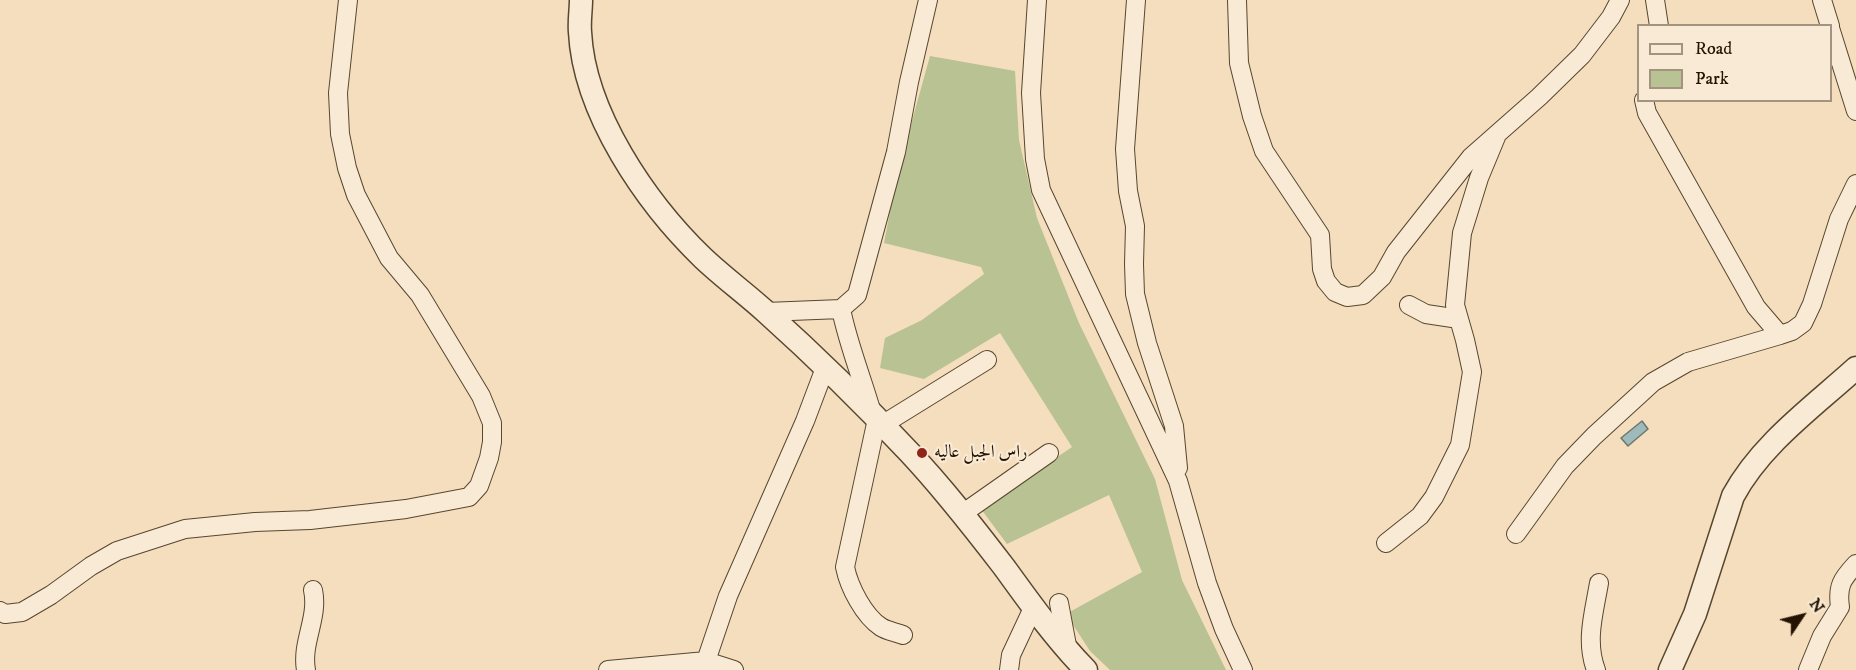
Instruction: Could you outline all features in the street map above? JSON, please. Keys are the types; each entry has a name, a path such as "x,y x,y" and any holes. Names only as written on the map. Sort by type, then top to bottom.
{"street":[{"path":"0,611 5,614 22,612 117,551 185,529 255,522 322,519 406,509 469,496 479,486 492,442 492,423 481,396 420,295 389,258 356,195 348,168 340,134 338,93 348,0"},
{"path":"581,0 580,32 586,73 594,99 606,128 652,200 703,258 766,312 825,368 932,477 1033,608 1086,670"},
{"path":"766,312 841,309 857,295 896,152 928,0"},
{"path":"1037,0 1031,93 1035,159 1041,190 1178,481 1207,583 1224,629 1243,670"},
{"path":"1136,0 1125,149 1128,191 1135,226 1135,294 1147,343 1174,426 1178,481"},
{"path":"1237,0 1239,63 1252,116 1264,151 1320,235 1322,269 1326,281 1335,292 1347,297 1364,295 1371,289 1382,277 1396,252 1471,157 1539,97 1582,55 1611,17 1620,0"},
{"path":"1655,0 1659,24"},
{"path":"1822,0 1829,24"},
{"path":"1832,33 1856,111"},
{"path":"1644,102 1647,113 1756,307 1780,335"},
{"path":"1386,543 1420,516 1434,497 1461,445 1472,372 1455,305 1462,233 1479,178 1498,133"},
{"path":"1516,534 1565,466 1653,382 1688,362 1792,331 1803,323 1812,304 1839,219 1856,184"},
{"path":"1409,305 1426,314 1459,319"},
{"path":"841,309 846,331 877,419 845,567 848,582 867,612 880,627 903,635"},
{"path":"877,419 987,360"},
{"path":"705,666 728,596 800,432 825,368"},
{"path":"1670,670 1695,614 1733,496 1741,482 1756,460 1856,368"},
{"path":"962,514 1049,453"},
{"path":"1809,670 1822,636 1848,610 1838,593 1841,583 1856,564"},
{"path":"1596,670 1590,652 1590,635 1599,583"},
{"path":"306,670 304,660 313,621 313,590"},
{"path":"1059,603 1068,651"},
{"path":"1009,670 1011,656 1033,608"},
{"path":"608,670 705,666 734,670"}],"green space":[{"path":"930,56 1015,71 1019,140 1037,218 1079,323 1155,479 1182,580 1226,670 1110,670 1090,651 1066,614 1142,572 1109,495 1007,544 981,509 1072,447 1000,333 924,379 880,368 885,338 922,320 984,274 981,267 884,243 897,175"}],"water":[{"path":"1642,421 1648,429 1628,446 1621,438"}],"place":[{"name":"راس الجبل عاليه","path":"922,453"}]}
